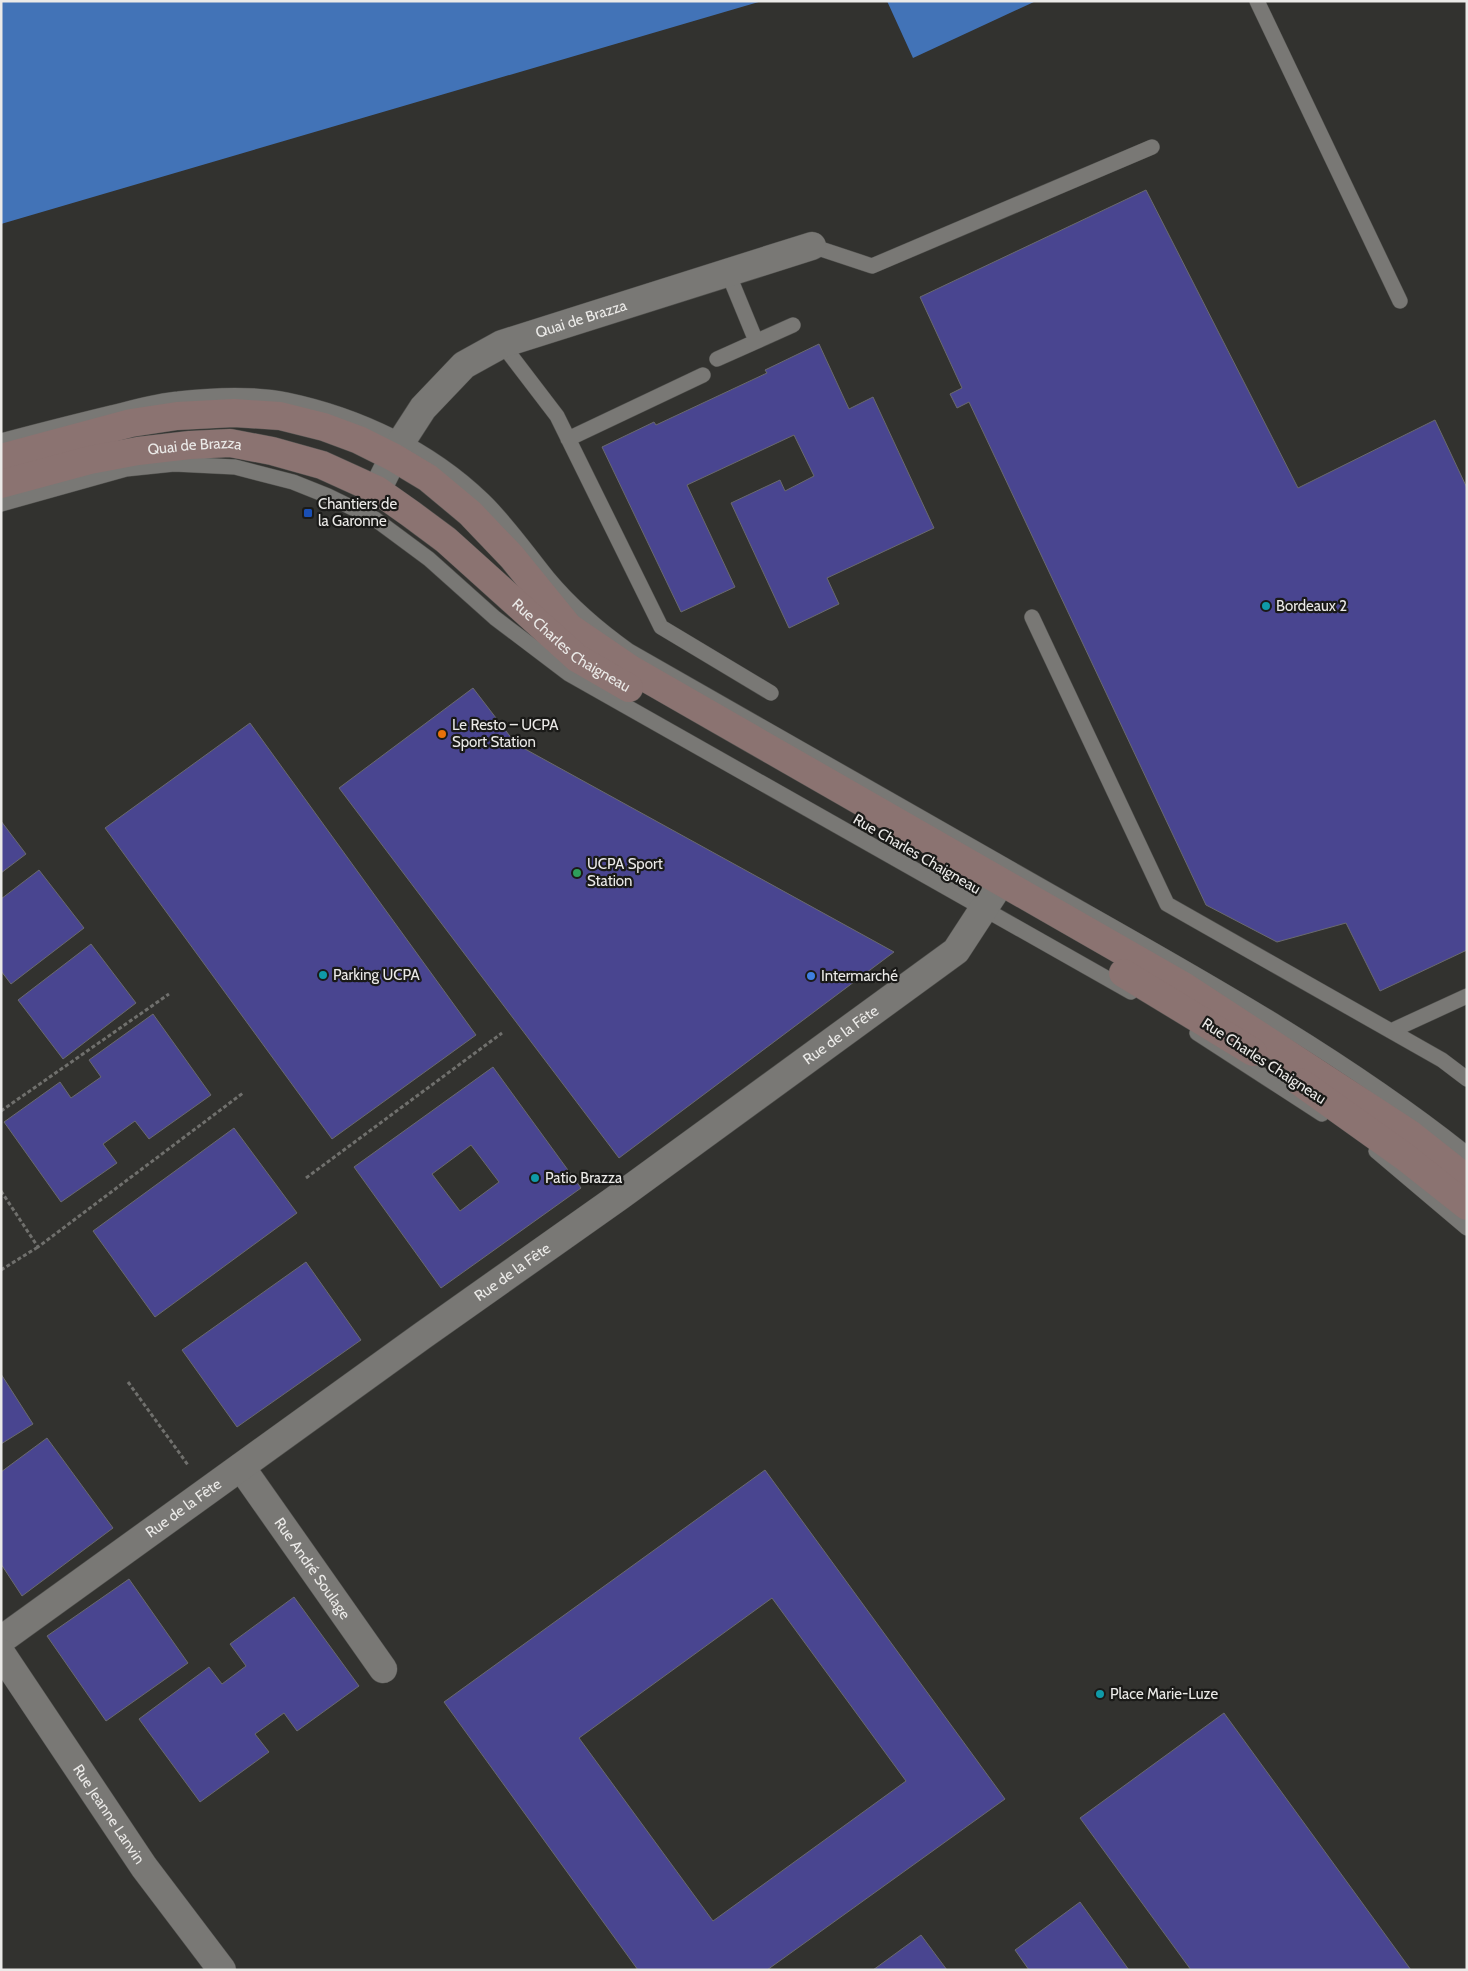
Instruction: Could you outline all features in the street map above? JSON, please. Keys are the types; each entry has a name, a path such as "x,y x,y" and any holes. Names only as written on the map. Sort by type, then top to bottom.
{"main road":[{"name":"Quai de Brazza","path":"1,458 131,424 177,416 234,413 280,416 360,440 398,449"},
{"name":"Quai de Brazza","path":"1,484 90,460 138,451 230,443 272,451 322,465 377,490"},
{"name":"Rue Charles Chaigneau","path":"398,449 428,478 470,513 512,557 569,627 632,670 992,896 1193,992 1410,1134 1467,1179"},
{"name":"Rue Charles Chaigneau","path":"377,490 446,540 576,658 1137,980 1296,1080 1405,1156 1467,1206"}],"street":[{"name":"Quai de Brazza","path":"377,490 398,449 423,408 464,365 502,344 812,246"},
{"name":"Rue de la Fête","path":"1,1640 422,1336 620,1196 956,952 992,896"},
{"name":"Rue André Soulage","path":"241,1467 383,1669"},
{"name":"Rue Jeanne Lanvin","path":"1,1654 144,1866 222,1970"}],"lane":[{"path":"1257,1 1400,301"},
{"path":"812,246 872,266 1152,147"},
{"path":"728,273 756,341"},
{"path":"717,359 793,324"},
{"path":"502,344 557,416 661,626 771,692"},
{"path":"568,439 702,375"},
{"path":"1,441 176,399 230,395 286,400 314,407 370,426 398,449 438,462 483,500 550,580 586,619 629,652 1192,972 1331,1057 1425,1121 1467,1154"},
{"path":"1,504 126,470 174,464 235,467 294,482 375,519 429,559 495,618 569,674 992,896 1140,997 1360,1138 1467,1228"},
{"path":"1032,617 1166,904 1442,1060 1467,1079"},
{"path":"1391,1031 1467,996"}],"path":[{"path":"1,1111 169,994"},
{"path":"306,1178 502,1033"},
{"path":"1,1270 38,1246 243,1093"},
{"path":"1,1191 38,1246"},
{"path":"128,1382 207,1492"}],"water":[{"path":"1,1 762,1 1,224"},
{"path":"887,1 1036,1 913,58"}],"building":[{"name":"Bordeaux 2","path":"1146,190 1298,488 1435,420 1467,488 1467,950 1380,991 1346,923 1277,942 1206,905 969,402 957,408 950,394 962,388 920,297"},
{"path":"819,344 849,409 873,397 934,528 827,578 839,604 789,628 731,503 780,480 785,491 814,476 794,435 687,485 735,587 681,612 602,447 654,422 656,425 767,373 765,370"},
{"name":"UCPA Sport Station","path":"473,688 516,744 894,952 619,1158 339,788"},
{"name":"Parking UCPA","path":"250,723 476,1035 332,1139 105,828"},
{"path":"1,821 26,854 1,873"},
{"path":"39,870 84,928 11,984 1,971 1,899"},
{"path":"91,944 136,1003 63,1059 18,1000"},
{"path":"153,1014 211,1095 149,1139 135,1121 103,1144 117,1163 61,1202 4,1122 60,1082 71,1098 101,1077 89,1060"},
{"name":"Patio Brazza","path":"493,1067 581,1188 441,1288 354,1167","holes":["471,1145 499,1182 460,1211 432,1174"]},
{"path":"234,1128 297,1213 155,1317 93,1231"},
{"path":"306,1262 361,1340 237,1427 182,1350"},
{"path":"1,1374 33,1424 1,1444"},
{"path":"47,1438 113,1528 22,1596 1,1564 1,1472"},
{"path":"765,1470 1005,1799 767,1970 638,1970 444,1702","holes":["772,1598 906,1781 713,1921 579,1738"]},
{"path":"129,1579 188,1663 106,1721 47,1636"},
{"path":"294,1597 359,1686 297,1731 284,1713 255,1734 269,1752 200,1802 139,1719 209,1667 222,1684 246,1666 230,1644"},
{"path":"1224,1713 1411,1970 1191,1970 1080,1818"},
{"path":"1080,1902 1129,1970 1029,1970 1015,1950"},
{"path":"921,1935 947,1970 873,1970"}],"place":[{"name":"Chantiers de la Garonne","path":"308,513"},
{"name":"Bordeaux 2","path":"1266,606"},
{"name":"Le Resto – UCPA Sport Station","path":"442,734"},
{"name":"UCPA Sport Station","path":"577,873"},
{"name":"Parking UCPA","path":"323,975"},
{"name":"Intermarché","path":"811,976"},
{"name":"Patio Brazza","path":"535,1178"},
{"name":"Place Marie-Luze","path":"1100,1694"}]}
